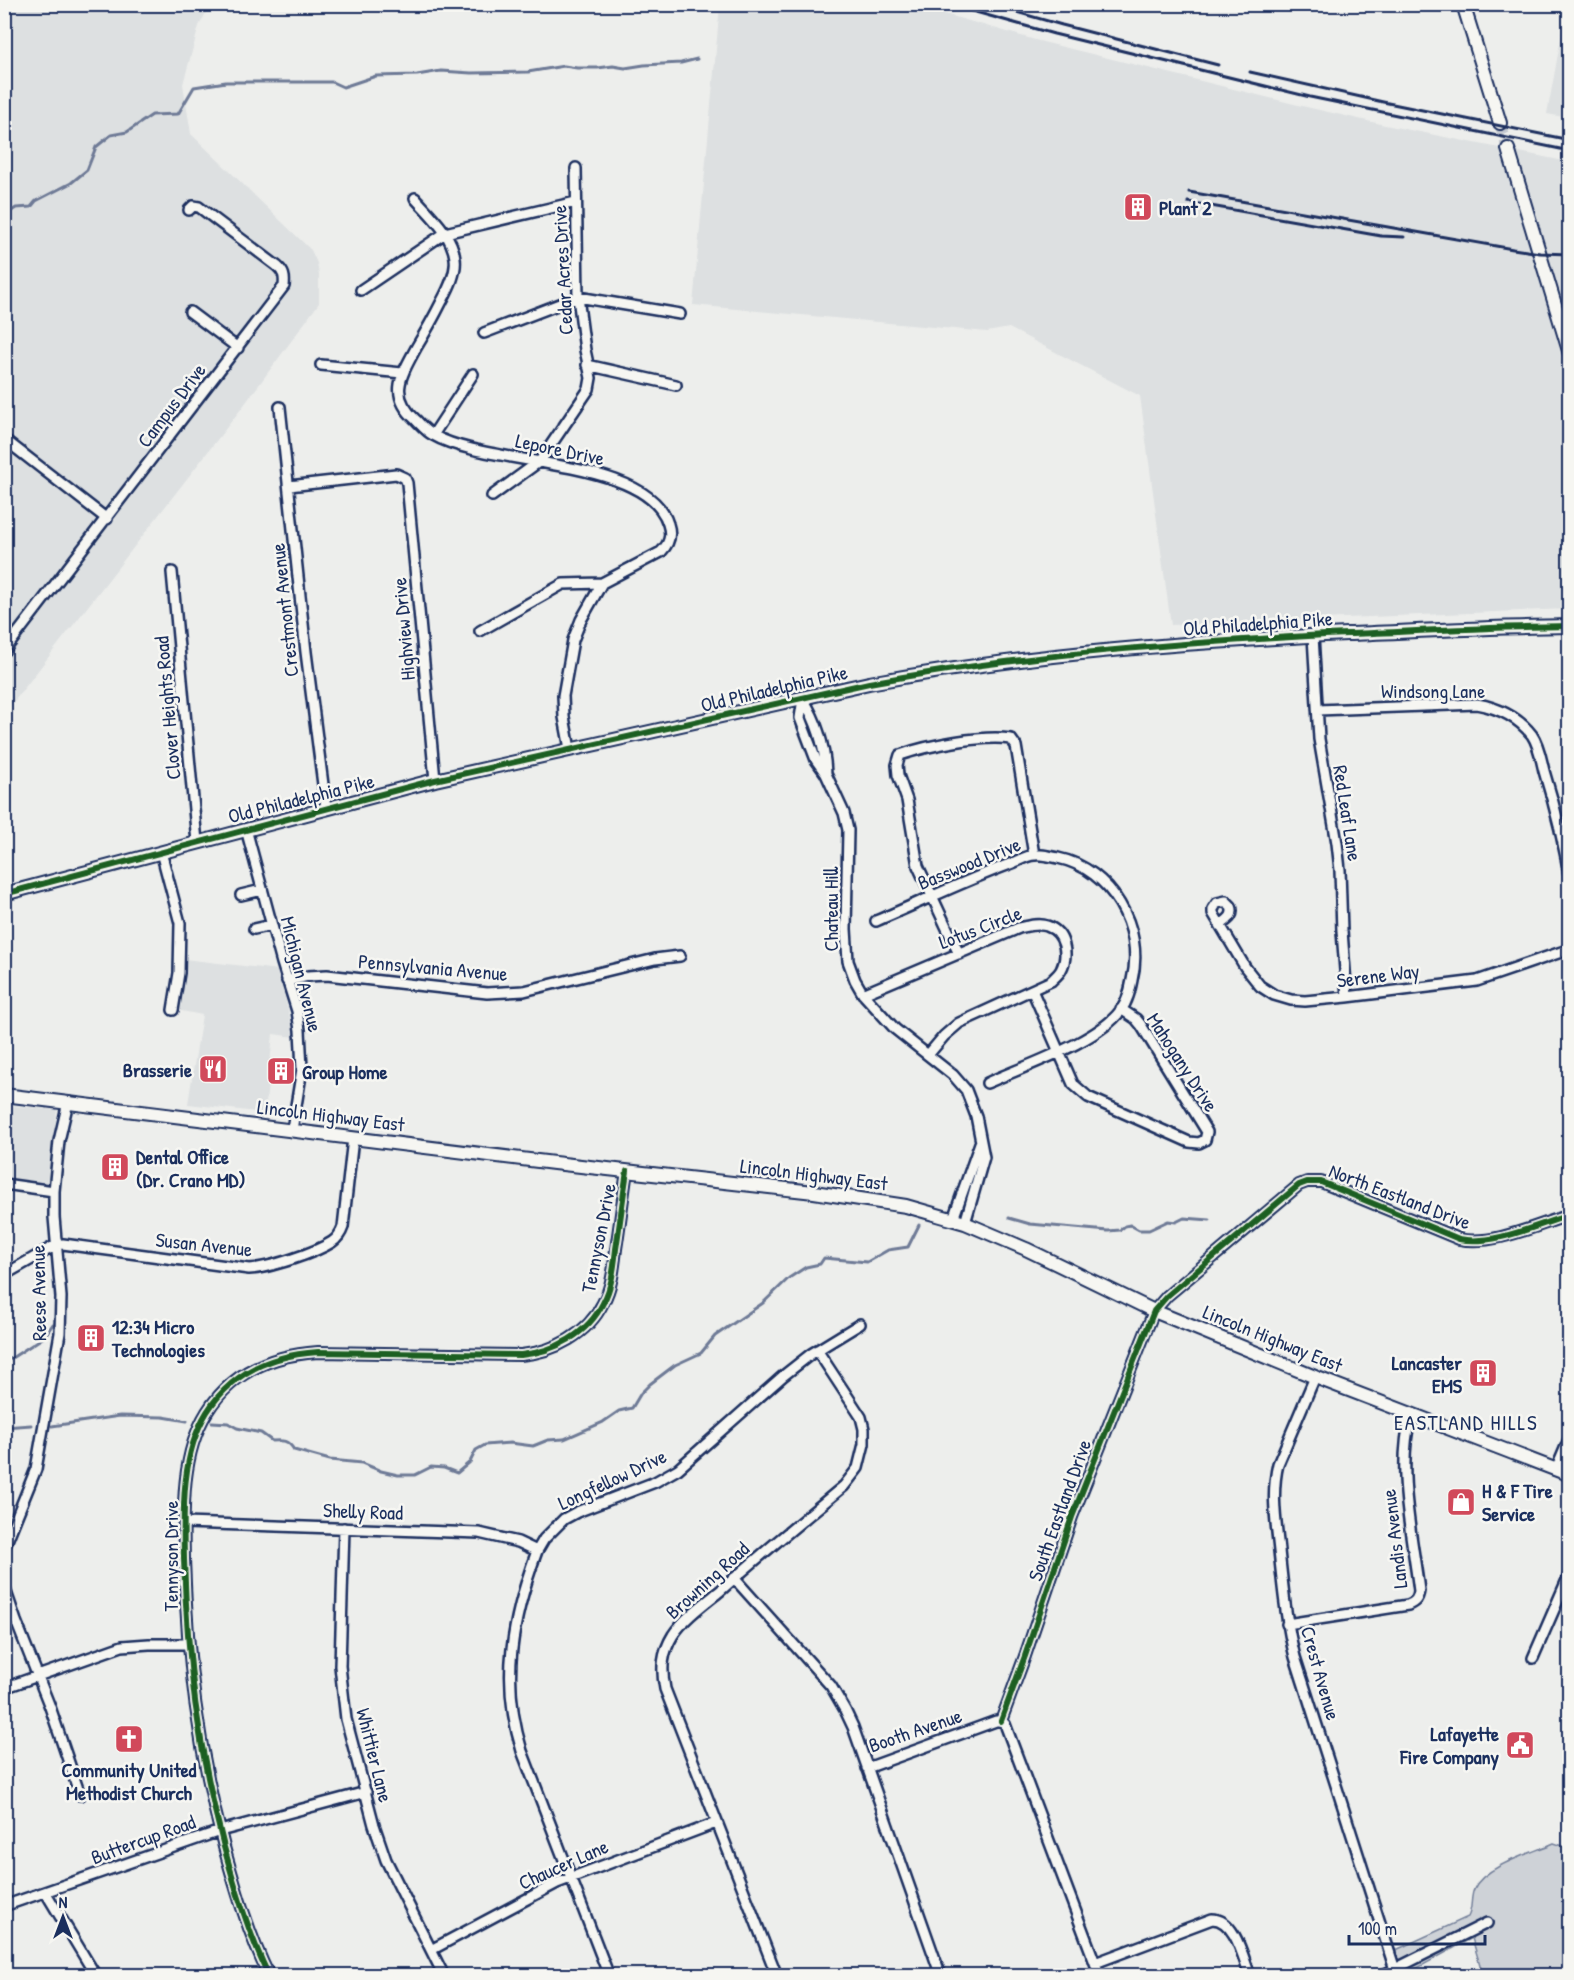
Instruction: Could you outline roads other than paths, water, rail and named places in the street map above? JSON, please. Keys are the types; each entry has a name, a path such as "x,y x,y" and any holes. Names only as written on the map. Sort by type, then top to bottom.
{"main road":[{"path":"1463,4 1500,123"},
{"path":"1508,148 1569,354"},
{"name":"Old Philadelphia Pike","path":"4,894 435,780 868,683 960,668 1073,654 1207,642 1569,626"},
{"name":"Lincoln Highway East","path":"4,1095 867,1199 906,1206 959,1221 1026,1249 1154,1311 1315,1377 1569,1475"}],"street":[{"name":"Cedar Acres Drive","path":"492,496 540,461 589,389 591,378 587,365 578,297 576,168"},
{"name":"Lepore Drive","path":"415,198 449,238 456,256 453,276 447,292 400,378 399,396 405,411 433,435 470,449 540,461 611,479 649,497 666,518 670,533 668,545 661,552 602,583"},
{"path":"361,290 445,233 576,202"},
{"name":"Campus Drive","path":"4,651 284,286 285,277 277,266 199,207 193,206 189,210"},
{"path":"484,333 578,297 680,314"},
{"path":"190,312 238,348"},
{"path":"321,365 402,373"},
{"path":"587,365 676,385"},
{"path":"433,435 473,374"},
{"name":"Crestmont Avenue","path":"280,406 306,652 326,808"},
{"path":"4,439 106,519"},
{"name":"Highview Drive","path":"289,486 396,474 402,476 407,483 435,780"},
{"name":"Clover Heights Road","path":"172,572 196,842"},
{"path":"480,631 562,584 602,583"},
{"path":"570,749 564,717 565,678 576,629 602,583"},
{"name":"Red Leaf Lane","path":"1313,636 1321,759 1337,843 1347,997"},
{"name":"Chateau Hill","path":"803,699 800,718 816,760 826,774 844,813 848,830 846,930 848,961 855,980 863,994 895,1029 953,1075 966,1090 976,1116 980,1140 959,1221"},
{"name":"Windsong Lane","path":"1317,711 1476,704 1493,707 1509,714 1521,723 1533,737 1560,823 1569,880"},
{"path":"958,954 918,866 907,800 898,775 897,765 900,755 917,749 961,742 1011,739 1016,746 1034,855"},
{"name":"Michigan Avenue","path":"246,829 297,1011 302,1050 300,1089 292,1130"},
{"path":"161,852 180,923 179,973 173,1010"},
{"name":"Basswood Drive","path":"876,921 1034,855 1066,860 1083,866 1098,876 1115,894 1132,933 1135,953 1131,986 1122,1009 1107,1026 1079,1042 987,1083"},
{"path":"241,895 262,890"},
{"path":"254,929 272,925"},
{"name":"Lotus Circle","path":"863,994 1019,928 1046,925 1058,932 1064,943 1065,955 1061,971 1051,981 959,1023 928,1055"},
{"name":"Serene Way","path":"1220,925 1245,967 1260,986 1274,995 1305,1001 1476,981 1569,949"},
{"name":"Pennsylvania Avenue","path":"287,981 308,976 327,975 487,993 506,993 524,991 655,959 680,956"},
{"name":"Mahogany Drive","path":"1032,990 1073,1083 1088,1096 1189,1142 1199,1143 1205,1140 1207,1132 1142,1026 1122,1009"},
{"name":"Reese Avenue","path":"4,1548 36,1469 56,1361 61,1317 54,1191 59,1141 68,1102"},
{"name":"Susan Avenue","path":"56,1245 249,1269 272,1266 333,1242 341,1234 353,1138"},
{"name":"Tennyson Drive","path":"269,1976 234,1885 220,1831 203,1759 188,1644 185,1523 188,1467 190,1453 202,1422 224,1390 243,1374 261,1364 287,1355 318,1352 521,1355 534,1354 552,1348 575,1334 595,1317 607,1294 612,1276 627,1171"},
{"name":"North Eastland Drive","path":"1154,1311 1167,1296 1209,1259 1299,1185 1307,1182 1321,1182 1459,1239 1472,1242 1491,1240 1569,1215"},
{"path":"4,1184 54,1191"},
{"path":"4,1275 56,1245"},
{"name":"South Eastland Drive","path":"1001,1721 1072,1517 1154,1311"},
{"name":"Longfellow Drive","path":"609,1976 522,1750 512,1714 510,1660 514,1629 537,1551 544,1539 564,1519 655,1482 678,1469 783,1377 818,1350 860,1324"},
{"name":"Browning Road","path":"777,1976 716,1823 665,1689 662,1675 666,1649 676,1631 734,1578 844,1486 858,1468 864,1437 861,1418 818,1350"},
{"name":"Crest Avenue","path":"1315,1377 1275,1476 1274,1503 1287,1624 1295,1657 1396,1972"},
{"name":"Landis Avenue","path":"1287,1624 1407,1605 1413,1603 1418,1597 1404,1474 1411,1414"},
{"path":"1556,1470 1569,1437"},
{"name":"Shelly Road","path":"185,1523 479,1533 518,1542 537,1551"},
{"name":"Whittier Lane","path":"344,1528 340,1666 346,1719 374,1825 386,1860 444,1976"},
{"path":"1533,1658 1569,1573"},
{"name":"Booth Avenue","path":"734,1578 836,1694 853,1727 867,1768 1001,1721"},
{"path":"4,1586 80,1795"},
{"path":"4,1688 122,1646 188,1644"},
{"path":"1001,1721 1005,1724 1100,1976"},
{"path":"867,1768 941,1976"},
{"name":"Buttercup Road","path":"4,1906 220,1831 366,1792"},
{"name":"Chaucer Lane","path":"431,1950 571,1878 716,1823"},
{"path":"46,1893 96,1976"},
{"path":"1095,1963 1217,1919 1229,1925 1250,1976"},
{"path":"1381,1976 1396,1972 1487,1923"}],"waterway":[{"path":"4,216 16,208 31,207 36,201 71,183 87,170 96,147 111,135 127,132 152,115 178,114 194,87 226,82 332,82 343,87 376,76 417,75 441,71 528,72 564,66 625,68 681,63 697,59"},
{"path":"1009,1218 1030,1224 1108,1231 1120,1230 1130,1225 1139,1230 1149,1230 1168,1221 1176,1222 1184,1218 1210,1220"},
{"path":"212,1422 228,1423 237,1428 261,1433 272,1441 287,1442 294,1450 330,1460 362,1463 398,1475 415,1475 431,1467 444,1468 457,1473 470,1462 476,1450 485,1445 510,1443 533,1446 548,1440 564,1439 603,1422 619,1411 632,1408 650,1384 675,1365 701,1353 715,1336 763,1303 789,1278 806,1267 820,1264 824,1258 867,1262 888,1250 908,1247 919,1225"},
{"path":"4,1363 44,1337 53,1324"},
{"path":"52,1426 120,1416 163,1417 187,1421"},
{"path":"4,1427 31,1425"}],"tunnel":[{"path":"1500,123 1508,149"}],"railway":[{"path":"947,4 1054,34 1310,97 1570,151"},
{"path":"988,4 1218,65"},
{"path":"1250,72 1570,140"},
{"path":"1189,192 1513,249 1570,254"},
{"path":"1188,202 1381,236 1404,237"}],"place":[{"name":"Plant 2","path":"1138,207"},
{"name":"Brasserie","path":"213,1069"},
{"name":"Group Home","path":"281,1071"},
{"name":"Dental Office (Dr. Crano MD)","path":"115,1167"},
{"name":"12:34 Micro Technologies","path":"91,1338"},
{"name":"Lancaster EMS","path":"1483,1373"},
{"name":"H & F Tire Service","path":"1461,1502"},
{"name":"Community United Methodist Church","path":"129,1739"},
{"name":"Lafayette Fire Company","path":"1520,1745"}],"district":[{"name":"EASTLAND HILLS","path":"1466,1422"}]}
